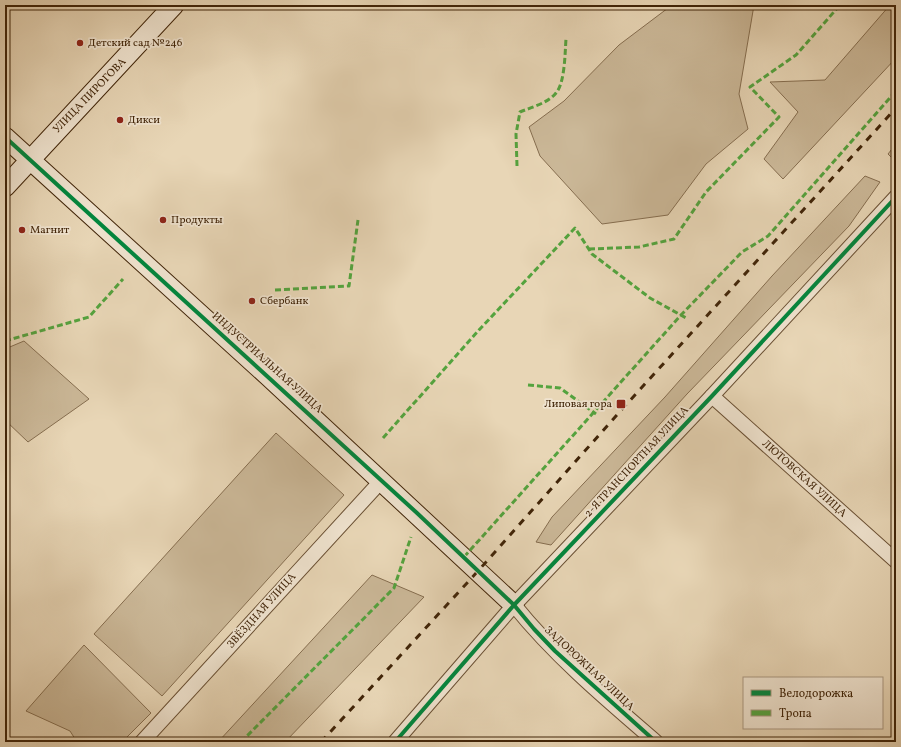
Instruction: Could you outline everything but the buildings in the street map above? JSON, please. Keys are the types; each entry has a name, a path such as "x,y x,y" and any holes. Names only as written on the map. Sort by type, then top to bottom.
{"street":[{"name":"УЛИЦА ПИРОГОВА","path":"5,186 31,160 174,5"},
{"name":"ИНДУСТРИАЛЬНАЯ УЛИЦА","path":"5,137 382,480 514,605"},
{"name":"2-Я ТРАНСПОРТНАЯ УЛИЦА","path":"395,742 514,605 712,396 896,197"},
{"name":"ЛЮТОВСКАЯ УЛИЦА","path":"712,396 896,561"},
{"name":"ЗВЁЗДНАЯ УЛИЦА","path":"142,742 382,480"},
{"name":"ЗАДОРОЖНАЯ УЛИЦА","path":"514,605 555,651 656,742"}],"shaded area":[{"path":"672,5 754,5 739,94 748,129 706,164 668,215 602,224 540,156 529,127 564,101 619,45"},
{"path":"890,5 896,5 896,58 783,179 764,159 798,112 770,82 825,80"},
{"path":"896,144 896,162 888,154"},
{"path":"865,176 880,182 849,226 687,394 551,545 536,542 552,517 665,397 772,276"},
{"path":"24,341 89,399 28,442 5,420 5,349"},
{"path":"276,433 344,495 162,696 94,634"},
{"path":"372,575 424,597 285,742 218,742"},
{"path":"84,645 151,713 122,742 77,742 70,731 26,711"}],"railway":[{"path":"321,742 478,571 624,407 896,108"}],"marked path":[{"path":"589,249 639,247 674,239 706,192 779,117 750,87 796,55 840,5"},
{"path":"517,166 516,134 520,112 540,104 556,93 561,82 564,67 566,39"},
{"path":"464,557 681,315 742,252 768,236 896,91"},
{"path":"275,290 349,286 358,220"},
{"path":"383,438 479,330 575,228 592,254 650,298 688,319"},
{"path":"5,341 89,317 123,279"},
{"path":"528,385 560,388 596,414"},
{"path":"241,742 394,588 411,537"}],"cycle path":[{"path":"5,137 417,513 514,605 555,651 656,742"},
{"path":"395,742 514,605 712,396 896,197"}],"place":[{"name":"Детский сад №246","path":"80,43"},
{"name":"Дикси","path":"120,120"},
{"name":"Продукты","path":"163,220"},
{"name":"Магнит","path":"22,230"},
{"name":"Сбербанк","path":"252,301"},
{"name":"Липовая гора","path":"621,404"}]}
